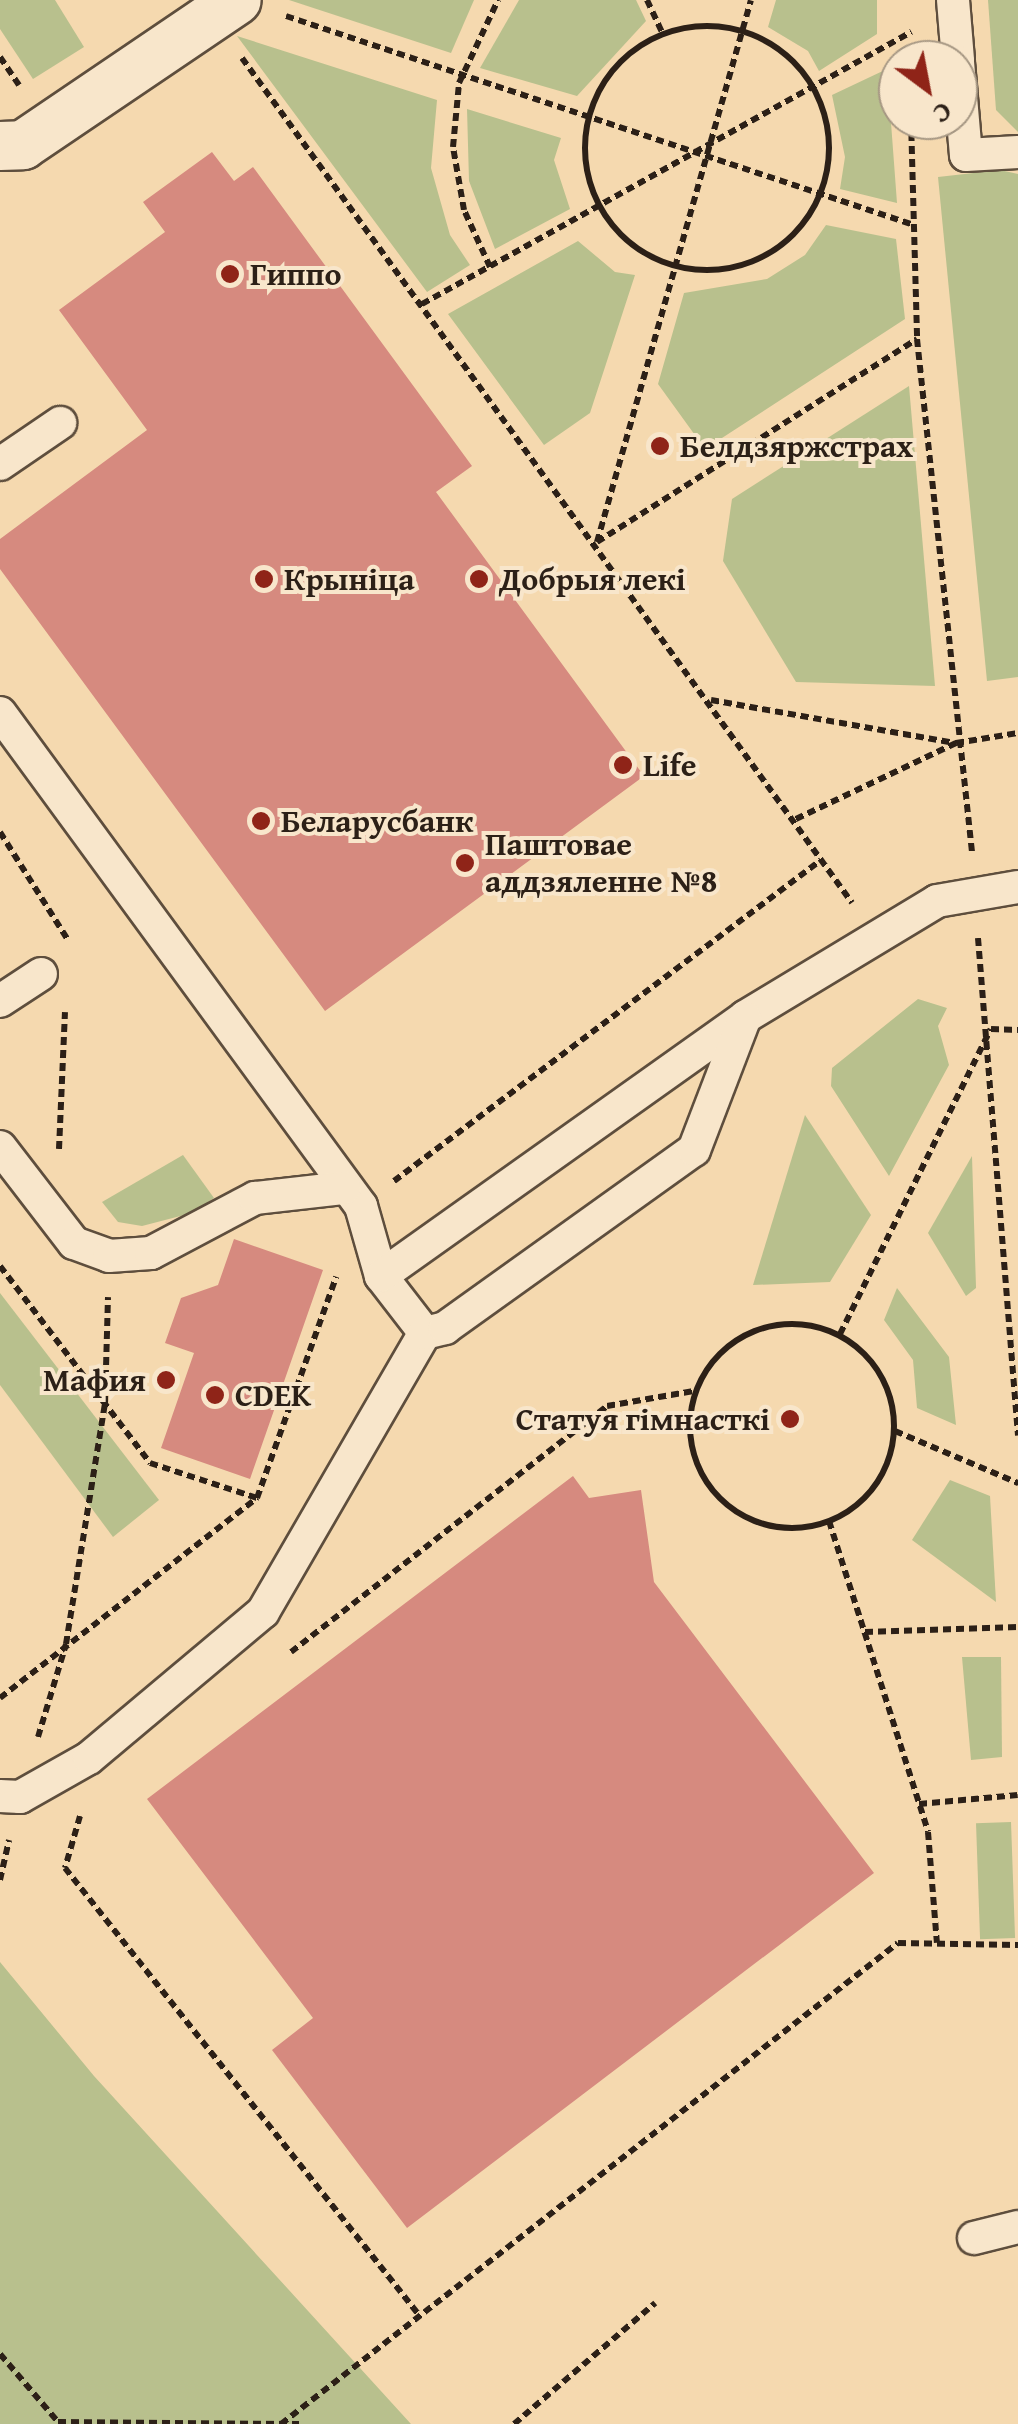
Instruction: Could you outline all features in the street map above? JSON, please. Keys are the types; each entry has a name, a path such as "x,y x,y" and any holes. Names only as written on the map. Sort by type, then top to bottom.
{"street":[{"path":"0,146 23,145 242,10"}],"lane":[{"path":"953,0 956,40"},
{"path":"965,140 966,156 1018,152"},
{"path":"0,464 60,424"},
{"path":"0,713 360,1206 381,1276 425,1333"},
{"path":"381,1276 746,1017 936,901 1018,887"},
{"path":"0,1001 54,982"},
{"path":"10,1796 89,1758 263,1612 425,1333 444,1328 694,1150 746,1017"},
{"path":"0,1147 74,1243 108,1256 151,1254 268,1194 344,1188"},
{"path":"974,2238 1018,2227"}],"path":[{"path":"490,266 464,210 453,147 462,74 498,0"},
{"path":"648,0 664,34"},
{"path":"596,543 675,265 702,149 751,0"},
{"path":"242,10 702,149 911,224"},
{"path":"242,10 422,304 711,700 878,938"},
{"path":"742,32 784,52 813,87 829,135 820,194 802,224 751,262 675,265 630,243 600,205 585,161 590,117 612,71 664,34 742,32"},
{"path":"422,304 912,32"},
{"path":"912,140 917,340 956,743 974,863"},
{"path":"596,543 917,340"},
{"path":"711,700 956,743"},
{"path":"794,820 956,743 1018,733"},
{"path":"0,832 68,934 68,952"},
{"path":"975,920 991,1029 1018,1435"},
{"path":"54,982 58,1156 68,1170"},
{"path":"991,1029 1018,1030"},
{"path":"840,1334 991,1029"},
{"path":"10,1796 66,1644 105,1404 108,1256"},
{"path":"797,1324 840,1334 881,1374 895,1431 876,1486 830,1521 771,1526 720,1500 692,1450 694,1391 728,1344 754,1330 797,1324"},
{"path":"280,1660 606,1406 694,1391"},
{"path":"895,1431 1018,1482"},
{"path":"0,1698 257,1498"},
{"path":"830,1521 919,1804 937,1943"},
{"path":"865,1632 1018,1627"},
{"path":"919,1804 1018,1795"},
{"path":"94,1806 78,1818 65,1868 420,2314"},
{"path":"282,2423 898,1943 1018,1944"},
{"path":"514,2424 655,2303"},
{"path":"0,2354 58,2422 299,2424"}],"green space":[{"path":"0,0 55,0 84,47 33,79 0,29"},
{"path":"289,0 474,0 451,53"},
{"path":"519,0 636,0 646,21 577,96 480,68"},
{"path":"776,0 877,0 877,34 819,71 808,51 768,27"},
{"path":"988,0 1018,0 1018,132 996,110"},
{"path":"237,36 437,100 431,168 450,235 470,265 427,292"},
{"path":"878,73 878,140 892,140 897,203 840,189 845,157 832,95"},
{"path":"467,109 561,138 554,160 570,209 495,249 469,181"},
{"path":"1000,170 1018,174 1018,677 987,681 938,177"},
{"path":"826,225 896,239 905,319 705,449 658,384 684,293 767,279 805,255"},
{"path":"578,241 615,272 635,275 590,413 544,445 448,314"},
{"path":"909,386 935,686 796,682 723,561 732,499"},
{"path":"918,999 947,1008 938,1026 949,1065 889,1176 831,1086 832,1068"},
{"path":"805,1115 871,1215 830,1282 753,1285"},
{"path":"183,1155 214,1198 192,1213 142,1226 118,1222 102,1202"},
{"path":"972,1156 976,1288 966,1296 928,1233"},
{"path":"897,1288 949,1357 956,1425 917,1408 913,1360 884,1320"},
{"path":"0,1293 159,1500 113,1537 0,1385"},
{"path":"950,1480 990,1496 996,1602 912,1540"},
{"path":"962,1657 1001,1657 1002,1757 971,1760"},
{"path":"1011,1822 1015,1938 980,1939 976,1823"},
{"path":"0,1962 94,2076 411,2424 0,2424"}],"building":[{"name":"Крыніца","path":"212,152 234,181 253,167 472,466 436,492 644,776 325,1011 0,569 0,539 147,430 59,310 165,232 143,202"},
{"path":"234,1239 323,1270 250,1479 161,1448 194,1353 165,1343 181,1298 218,1285"},
{"path":"573,1476 589,1498 641,1490 654,1582 874,1873 407,2228 272,2050 313,2018 147,1799"}],"place":[{"name":"Гиппо","path":"230,274"},
{"name":"Белдзяржстрах","path":"660,446"},
{"name":"Крыніца","path":"264,579"},
{"name":"Добрыя лекі","path":"479,579"},
{"name":"Life","path":"623,765"},
{"name":"Беларусбанк","path":"261,821"},
{"name":"Паштовае аддзяленне №8","path":"465,863"},
{"name":"Мафия","path":"166,1380"},
{"name":"CDEK","path":"215,1395"},
{"name":"Статуя гімнасткі","path":"790,1419"}]}
